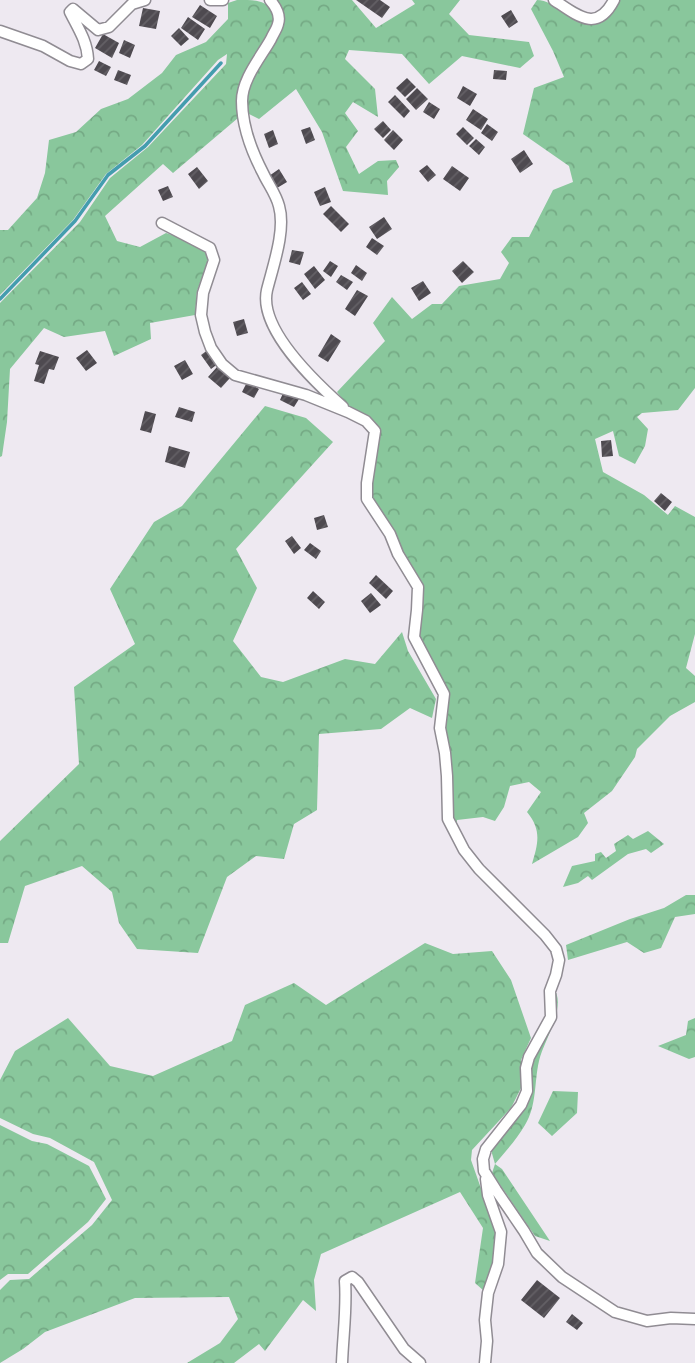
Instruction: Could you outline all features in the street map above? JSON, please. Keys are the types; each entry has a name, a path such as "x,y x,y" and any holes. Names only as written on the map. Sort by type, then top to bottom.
{"street":[{"path":"0,31 43,46 81,64 88,59 87,48 70,12 73,9 98,30 109,27 132,4 145,0"},
{"path":"210,0 223,0"},
{"path":"270,0 277,9 279,23 247,81 242,98 243,114 253,152 280,208 281,230 266,293 266,306 271,322 288,350 348,412"},
{"path":"554,0 585,19 597,19 608,12 614,0"},
{"path":"162,223 210,248 214,260 203,293 201,315 211,348 222,364 235,375 306,395 348,412 366,421 375,431 367,499 390,534 398,554 418,587 414,637 444,694 440,728 445,753 448,819 464,850 479,869 556,949 559,960 550,991 551,1017 529,1057 526,1068 527,1091 521,1105 486,1149 482,1159 488,1195 501,1232 498,1264 488,1293 485,1363"},
{"path":"484,1171 537,1253 562,1277 615,1312 647,1321 695,1319"},
{"path":"342,1363 345,1281 352,1277 404,1349 420,1363"}],"green space":[{"path":"237,0 263,3 271,10 276,23 241,84 237,96 238,118 173,173 163,164 105,216 117,241 140,247 166,233 206,251 208,261 197,291 195,315 150,323 151,339 114,356 105,331 64,337 44,328 10,369 7,422 0,457 0,303 80,222 110,178 148,147 226,64 227,54 218,60 142,145 106,174 73,220 0,295 0,230 8,230 37,198 45,173 49,140 76,132 101,109 128,99 162,73 176,55 206,42 228,19 228,3"},
{"path":"276,0 352,0 376,28 415,4 412,0 460,0 449,14 469,35 529,42 534,56 520,68 462,56 429,84 402,54 349,50 345,59 375,89 378,117 353,102 345,113 358,131 346,147 359,174 378,161 396,160 399,167 387,181 388,195 343,191 322,132 296,89 259,119 245,112 246,95 251,80 281,24"},
{"path":"537,0 554,5 579,21 596,23 613,10 618,0 695,0 695,388 678,410 642,413 637,417 648,429 645,446 635,464 619,456 613,431 595,439 603,472 644,495 668,515 675,506 695,517 695,634 686,668 695,676 695,702 670,716 637,749 635,757 612,791 584,813 588,823 578,837 532,864 537,831 527,812 541,792 529,782 510,786 504,807 495,821 483,817 457,820 456,832 450,815 443,727 446,710 418,636 420,584 370,497 378,427 367,416 351,410 337,392 385,341 373,323 392,297 412,319 432,304 442,304 459,286 500,279 509,263 501,252 512,237 529,237 553,190 573,182 569,166 523,134 534,88 564,77 531,9"},
{"path":"265,406 306,418 333,442 236,549 257,588 233,641 261,677 283,682 345,659 375,664 402,632 408,651 436,699 432,718 410,708 381,729 319,734 317,810 294,824 284,859 256,856 227,877 198,953 137,949 119,923 112,892 82,866 25,886 8,943 0,943 0,841 79,764 74,687 135,644 110,589 154,522 182,506"},
{"path":"648,831 664,844 651,853 646,849 628,854 592,880 588,876 578,883 563,887 572,866 595,861 595,854 601,852 606,858 616,851 614,844 628,835 633,839"},
{"path":"686,895 695,895 695,914 675,917 661,948 644,953 627,942 568,960 566,945 664,908"},
{"path":"425,943 453,954 492,951 511,980 531,1038 521,1060 521,1088 511,1108 472,1150 471,1160 496,1231 493,1262 484,1291 475,1283 483,1228 460,1192 321,1254 314,1280 316,1311 303,1300 265,1351 259,1344 234,1363 187,1363 220,1343 238,1319 229,1297 135,1298 45,1332 0,1363 0,1290 10,1280 29,1279 92,1225 112,1200 94,1162 50,1138 33,1134 0,1118 0,1080 15,1051 68,1018 110,1066 153,1076 232,1041 245,1005 294,983 326,1005"},
{"path":"554,989 558,1005 539,1061 532,1110 522,1130 495,1164 491,1150 510,1125 533,1054 554,1016"},
{"path":"695,1018 695,1057 689,1059 658,1046 686,1035 688,1021"},
{"path":"553,1091 578,1092 577,1113 552,1136 538,1123"},
{"path":"0,1125 32,1141 47,1144 89,1166 106,1199 88,1222 28,1274 8,1274 0,1280"},
{"path":"495,1164 502,1169 550,1241 535,1236 492,1173"}],"building":[{"path":"356,0 380,0 390,7 382,18"},
{"path":"200,5 217,16 210,28 192,17"},
{"path":"143,8 160,11 156,29 139,26"},
{"path":"511,10 518,22 509,28 501,16"},
{"path":"188,17 205,29 198,40 181,28"},
{"path":"179,28 189,39 181,46 171,36"},
{"path":"103,34 119,43 112,58 95,48"},
{"path":"124,40 135,45 130,58 119,53"},
{"path":"99,61 111,67 106,76 94,70"},
{"path":"118,70 131,75 127,85 114,80"},
{"path":"494,70 507,71 506,80 493,79"},
{"path":"407,78 416,87 405,97 396,88"},
{"path":"463,86 477,94 470,106 457,98"},
{"path":"417,88 428,99 416,110 406,99"},
{"path":"395,95 410,111 404,118 388,102"},
{"path":"429,102 440,109 434,119 423,112"},
{"path":"473,109 488,119 481,130 466,120"},
{"path":"383,121 391,130 383,138 374,129"},
{"path":"487,124 498,132 492,141 481,133"},
{"path":"310,127 315,140 306,144 301,130"},
{"path":"463,127 474,138 467,145 456,134"},
{"path":"273,130 278,144 269,148 264,134"},
{"path":"393,130 403,140 394,150 384,140"},
{"path":"476,139 485,147 479,155 469,146"},
{"path":"524,150 533,164 520,173 511,159"},
{"path":"427,165 436,175 428,182 419,171"},
{"path":"452,166 469,178 460,191 443,179"},
{"path":"197,167 208,181 199,189 188,174"},
{"path":"279,169 287,182 277,188 269,176"},
{"path":"168,186 173,197 163,201 158,190"},
{"path":"325,187 331,202 320,206 314,192"},
{"path":"331,206 349,224 341,232 323,214"},
{"path":"384,217 392,229 377,239 369,227"},
{"path":"372,238 384,246 377,255 366,247"},
{"path":"292,250 304,252 300,265 289,262"},
{"path":"330,261 338,266 331,277 323,271"},
{"path":"463,261 474,272 462,283 452,271"},
{"path":"356,265 367,273 362,281 351,273"},
{"path":"314,266 325,280 315,289 304,274"},
{"path":"341,275 353,282 347,290 336,282"},
{"path":"423,281 431,293 419,301 411,288"},
{"path":"302,282 311,294 303,300 294,288"},
{"path":"357,290 368,296 355,316 345,309"},
{"path":"244,319 248,333 237,336 233,322"},
{"path":"331,334 341,341 328,362 318,356"},
{"path":"209,349 219,363 211,369 201,355"},
{"path":"87,350 97,363 86,371 76,358"},
{"path":"40,351 59,357 54,370 49,369 44,384 34,381 39,365 35,364"},
{"path":"185,360 193,374 182,380 174,366"},
{"path":"217,367 230,378 221,388 208,377"},
{"path":"247,382 259,389 254,398 242,392"},
{"path":"284,391 299,399 294,407 280,400"},
{"path":"179,407 195,412 192,422 175,417"},
{"path":"145,411 156,414 151,433 140,430"},
{"path":"611,440 613,456 602,457 601,441"},
{"path":"169,446 190,452 185,468 165,462"},
{"path":"661,493 672,502 665,511 654,501"},
{"path":"324,515 328,527 317,530 314,518"},
{"path":"292,536 301,548 294,554 285,541"},
{"path":"310,543 321,551 316,559 304,550"},
{"path":"376,575 393,591 386,599 369,583"},
{"path":"313,591 325,602 319,609 307,598"},
{"path":"371,593 381,605 370,613 361,601"},
{"path":"537,1280 560,1298 544,1318 521,1300"},
{"path":"572,1314 583,1323 577,1330 566,1322"}],"waterway":[{"path":"0,299 75,221 108,175 145,146 221,63"}]}
